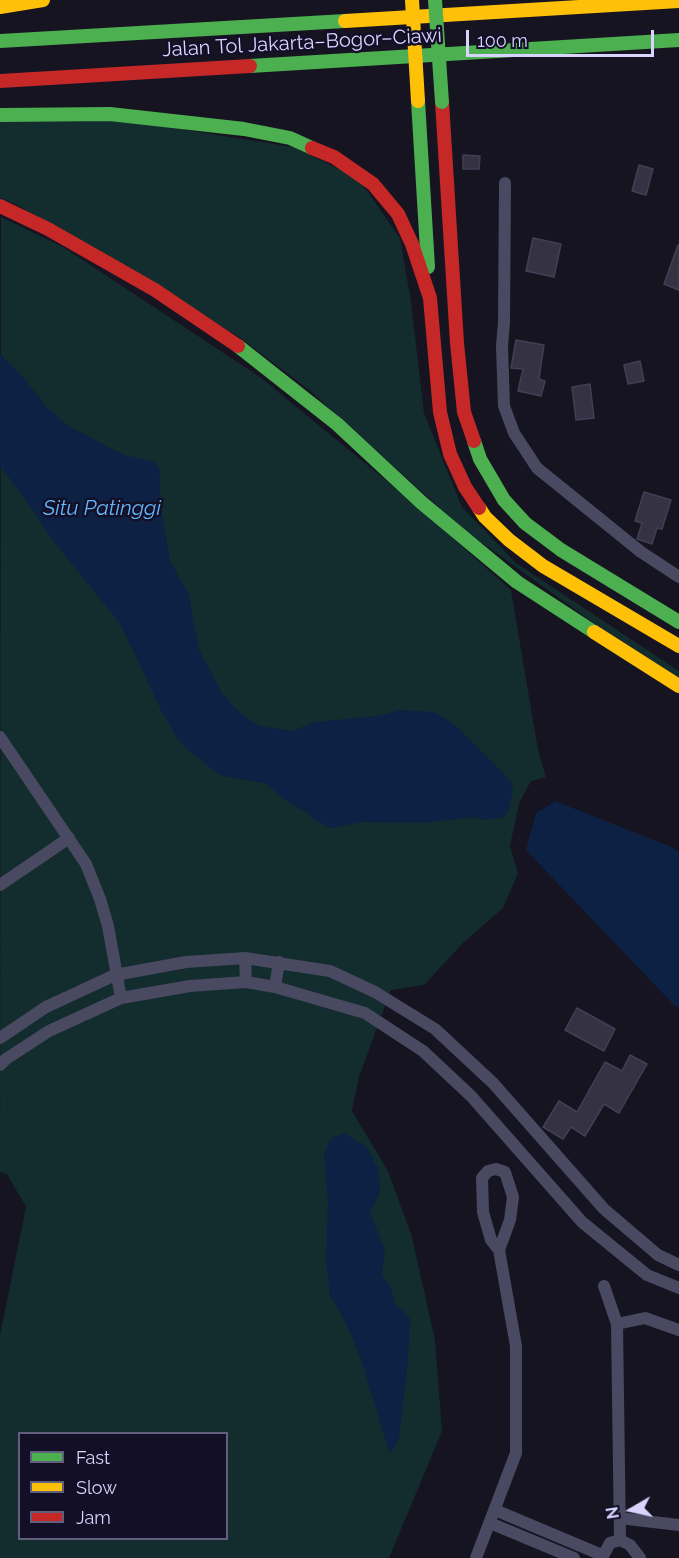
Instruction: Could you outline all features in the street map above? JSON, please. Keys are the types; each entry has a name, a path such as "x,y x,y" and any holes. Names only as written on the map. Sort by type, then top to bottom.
{"main road":[{"path":"0,7 43,0"},
{"path":"412,0 430,298 440,412 450,454 465,487 485,517 509,540 543,566 679,646"},
{"path":"435,0 457,343 464,412 480,459 504,500 525,523 570,556 679,622"},
{"name":"Jalan Tol Jakarta–Bogor–Ciawi","path":"0,41 679,1"},
{"name":"Jalan Tol Jakarta–Bogor–Ciawi","path":"0,81 679,40"},
{"path":"0,115 110,114 244,129 290,138 334,157 373,184 398,214 412,244 430,298"},
{"path":"0,206 48,229 145,284 244,350 337,424 422,502 517,582 679,686"}],"street":[{"path":"505,183 502,346 504,406 514,433 537,468 641,552 679,577"},
{"path":"0,737 86,864 108,926 115,975 121,998"},
{"path":"0,885 69,838"},
{"path":"245,958 246,982"},
{"path":"0,1038 46,1007 115,975 186,962 245,958 330,971 375,992 435,1029 493,1083 604,1209 658,1255 679,1265"},
{"path":"275,987 279,962"},
{"path":"0,1065 49,1031 121,998 189,986 246,982 275,987 365,1013 423,1051 471,1095 582,1222 647,1275 679,1288"},
{"path":"476,1558 516,1453 516,1346 499,1250 491,1240 483,1212 482,1178 488,1171 496,1168 505,1172 513,1197 510,1220 499,1250"},
{"path":"604,1286 617,1324 620,1540"},
{"path":"617,1324 645,1318 679,1330"},
{"path":"495,1510 602,1556 610,1543 620,1540 630,1545 640,1558"},
{"path":"620,1518 679,1525"},
{"path":"490,1523 574,1558"}],"green space":[{"path":"105,117 293,147 358,178 400,238 411,302 424,413 462,507 516,563 679,671 679,678 601,628 464,530 309,390 239,337 17,205 0,198 0,120"},
{"path":"1,217 63,247 260,377 410,500 511,590 538,750 546,777 531,781 519,803 510,846 518,873 503,908 463,943 424,985 391,990 359,1077 352,1111 388,1171 412,1237 435,1340 442,1431 389,1558 0,1558 0,1335 26,1207 7,1174 0,1172"}],"water":[{"name":"Situ Patinggi","path":"0,354 26,380 45,406 70,427 124,455 155,462 159,469 161,509 170,561 189,595 199,650 222,693 234,707 260,726 292,731 315,722 378,716 400,710 433,712 456,726 511,781 513,789 508,812 504,817 486,820 474,817 423,823 361,822 331,828 285,800 265,783 227,777 217,773 186,748 177,738 161,710 120,623 53,541 0,466"},
{"path":"555,801 679,852 679,1008 526,850 536,813"},
{"path":"344,1133 368,1148 379,1172 380,1193 370,1212 385,1251 382,1274 391,1288 394,1302 410,1319 399,1439 390,1454 362,1363 347,1325 330,1295 326,1262 328,1201 324,1155 330,1139"}],"building":[{"path":"463,155 480,156 479,169 463,169"},
{"path":"639,165 653,169 646,195 632,191"},
{"path":"533,238 561,244 554,277 526,271"},
{"path":"679,245 679,290 664,284"},
{"path":"516,340 544,345 539,379 545,381 541,396 518,391 523,369 511,368"},
{"path":"640,361 644,381 628,384 624,365"},
{"path":"590,384 594,418 576,420 572,387"},
{"path":"644,492 671,500 662,529 657,528 652,544 637,539 642,523 635,521"},
{"path":"577,1008 615,1029 604,1051 565,1030"},
{"path":"630,1055 647,1064 619,1113 604,1104 585,1136 571,1127 563,1139 543,1127 559,1101 577,1112 605,1062 622,1071"}],"traffic: fast":[{"path":"435,0 442,102"},
{"path":"0,41 345,21"},
{"path":"250,66 679,40"},
{"path":"418,101 428,267"},
{"path":"0,115 110,114 244,129 290,138 312,148"},
{"path":"238,346 337,424 422,503 517,582 594,632"},
{"path":"474,441 480,459 504,500 525,523 561,550 679,622"}],"traffic: slow":[{"path":"0,7 43,0"},
{"path":"412,0 418,101"},
{"path":"345,21 679,1"},
{"path":"479,508 509,540 543,566 679,646"},
{"path":"594,632 679,686"}],"traffic: jam":[{"path":"0,81 250,66"},
{"path":"442,102 457,343 464,412 474,441"},
{"path":"312,148 334,157 373,184 398,214 412,244 430,298 440,412 450,454 465,487 479,508"},
{"path":"0,206 48,229 155,290 238,346"}]}
